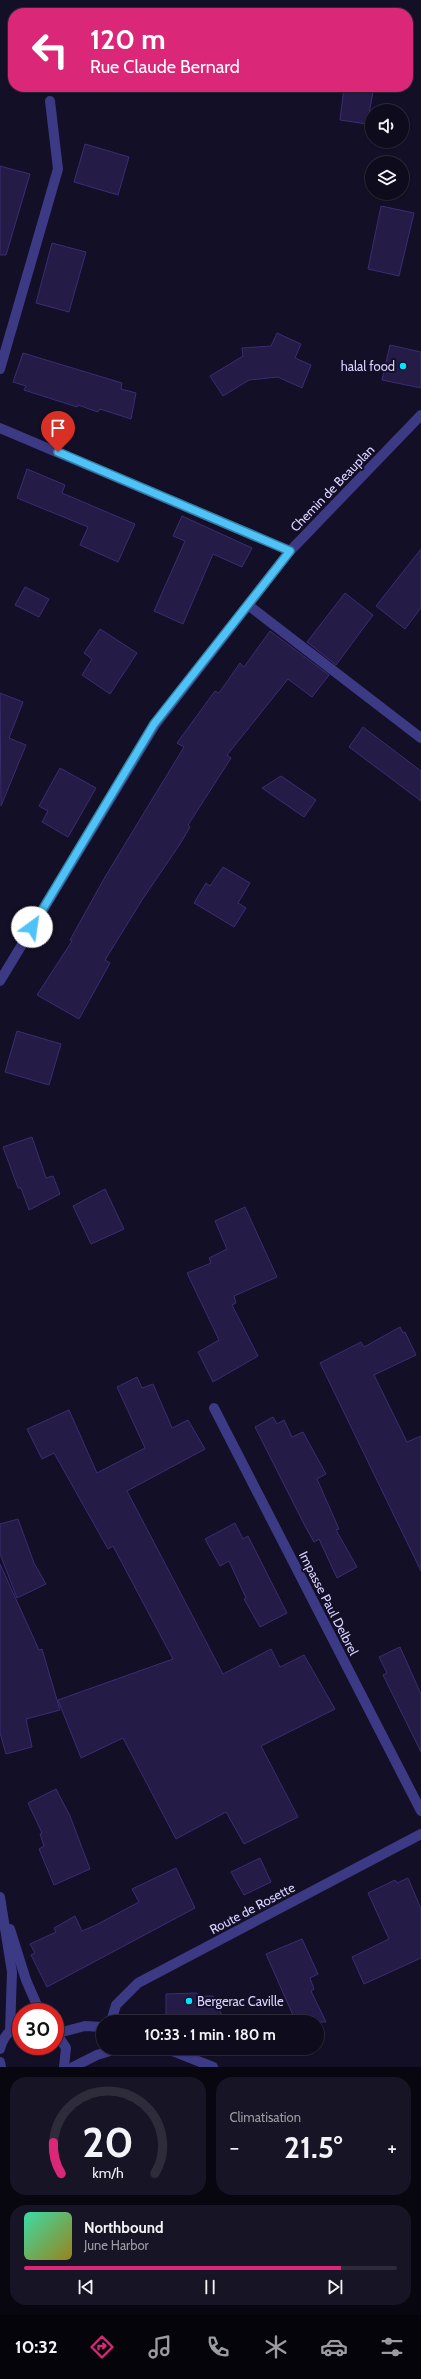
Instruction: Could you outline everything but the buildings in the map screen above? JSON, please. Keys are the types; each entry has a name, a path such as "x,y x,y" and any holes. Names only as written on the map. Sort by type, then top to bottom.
{"street":[{"path":"0,369 58,169 50,101"},
{"name":"Chemin de Beauplan","path":"0,981 154,724 290,551 421,415"},
{"path":"0,428 290,551"},
{"path":"248,605 421,738"},
{"name":"Impasse Paul Delbrel","path":"214,1408 421,1811"},
{"name":"Route de Rosette","path":"113,2015 116,2005 138,1983 421,1834"},
{"path":"0,1896 26,1980 36,2003"},
{"path":"0,1896 12,1972 10,2031 1,2043"},
{"path":"64,2030 85,2026 96,2027"},
{"path":"64,2044 66,2048 64,2067"},
{"path":"73,2067 96,2055"},
{"path":"179,2055 194,2063 213,2067"},
{"path":"0,2062 1,2067"}],"place":[{"name":"halal food","path":"403,366"},
{"name":"Bergerac Caville","path":"189,2001"}],"route":[{"path":"32,927 154,724 290,551 58,452"}]}
